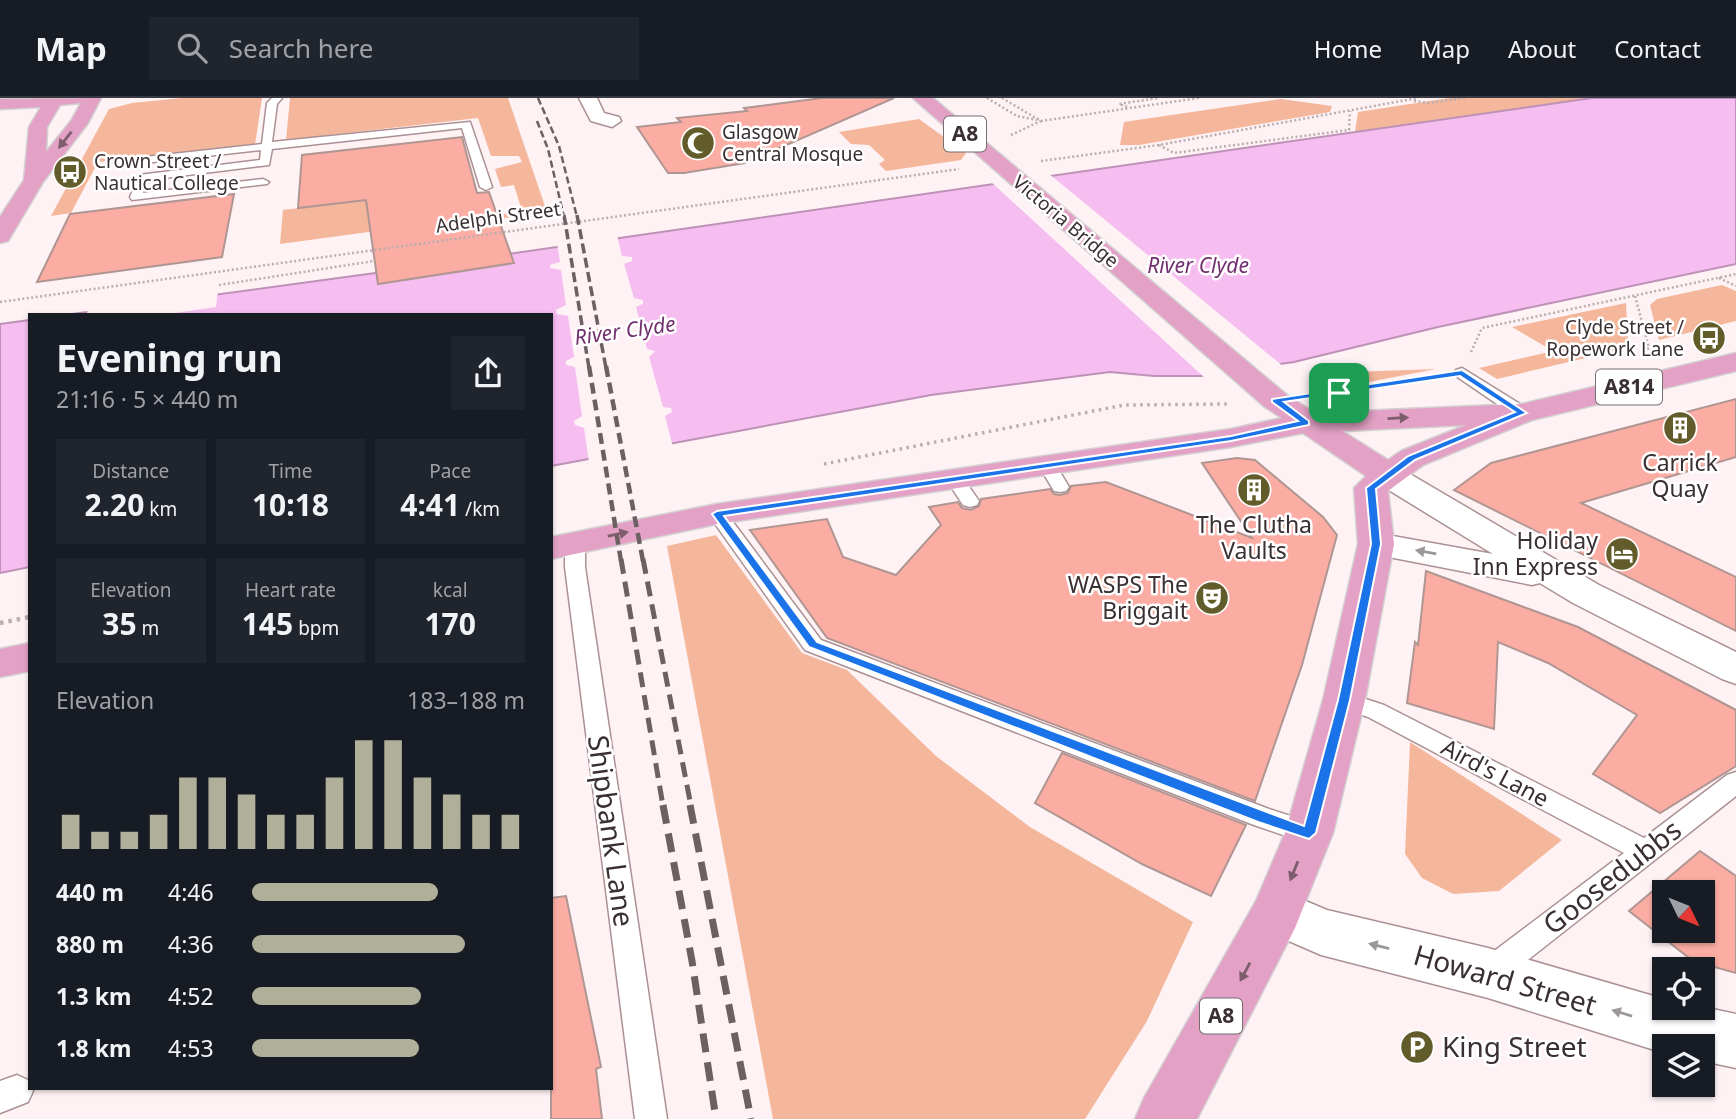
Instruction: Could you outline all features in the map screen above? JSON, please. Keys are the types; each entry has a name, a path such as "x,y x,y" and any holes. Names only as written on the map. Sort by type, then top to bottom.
{"main road":[{"path":"0,104 84,98"},
{"path":"0,236 34,180 79,123 92,98"},
{"name":"A8","path":"922,98 1004,168"},
{"path":"0,110 54,99"},
{"path":"34,180 38,127 54,99"},
{"name":"Victoria Bridge","path":"1004,168 1276,401 1378,481"},
{"name":"A814","path":"563,545 717,514 963,490 1054,477 1306,423 1522,413 1735,363"},
{"path":"1277,912 1309,833 1344,700 1376,544 1378,481 1424,452 1522,413"},
{"path":"0,663 28,657"},
{"name":"A8","path":"1165,1119 1277,912"}],"street":[{"path":"588,98 597,117 612,121"},
{"path":"1378,481 1400,508 1522,569 1586,594"},
{"path":"1378,481 1586,594 1736,669"},
{"path":"1376,544 1522,569"},
{"name":"Howard Street","path":"1277,912 1321,932 1488,973 1661,1025 1736,1041"}],"lane":[{"path":"265,163 143,177 136,197 263,184 267,147 271,100"},
{"path":"118,163 467,124 485,187"},
{"path":"1462,373 1522,413"},
{"path":"717,514 813,645 1250,813 1309,833"},
{"name":"Shipbank Lane","path":"563,545 577,581 651,1119"},
{"name":"Aird's Lane","path":"1344,700 1376,710 1645,852"},
{"name":"Goosedubbs","path":"1488,973 1736,782"}],"path":[{"path":"987,98 1017,116 1041,121"},
{"path":"1002,98 1041,121"},
{"path":"1129,108 1119,104 1158,98"},
{"path":"1009,136 1041,121 1199,98"},
{"path":"1408,100 1418,98"},
{"path":"1408,100 1429,103 1465,98"},
{"name":"Adelphi Street","path":"0,302 482,233 1004,168 1159,145 1408,100"},
{"path":"1159,145 1174,153 1349,130 1350,111"},
{"path":"482,233 489,241"},
{"path":"305,271 303,264 307,258"},
{"path":"219,285 374,261"},
{"path":"1371,388 1462,373 1482,328 1736,274"},
{"path":"1718,278 1736,286"},
{"path":"1635,296 1649,348 1640,352"},
{"path":"824,464 1124,405 1276,401"},
{"path":"0,623 28,618"}],"shaded area":[{"path":"182,98 262,98 255,145 98,162 71,213 51,216 109,109 132,103"},
{"path":"290,98 508,98 547,212 485,221 484,217 522,211 514,185 501,187 495,169 522,162 519,156 491,156 478,118 286,140"},
{"path":"1449,98 1592,98 1355,132 1358,112"},
{"path":"1281,99 1332,106 1330,112 1139,145 1120,145 1124,122"},
{"path":"919,119 966,153 961,160 886,171 879,164 885,160 869,145 851,144 839,132"},
{"path":"374,199 376,231 280,244 283,210"},
{"path":"1722,285 1736,291 1736,321 1659,340 1650,305 1657,299"},
{"path":"1626,303 1628,348 1497,379 1479,368 1553,351 1512,327"},
{"path":"1436,369 1348,386 1323,373"},
{"path":"716,535 802,653 847,670 936,756 1030,827 1193,922 1147,1021 1085,1119 773,1119 667,546"},
{"path":"1410,742 1562,840 1499,891 1453,894 1422,878 1405,854"}],"water":[{"name":"River Clyde","path":"1592,98 1736,98 1736,264 1438,327 1294,362 1201,376 1110,372 931,395 553,466 553,313 80,313"},
{"path":"28,320 28,567 0,573 0,324"}],"pier":[{"path":"1048,173 1284,367 1206,379 990,181"},
{"path":"617,235 622,256 632,257 632,261 624,264 634,298 643,300 643,304 636,307 647,349 655,351 649,357 663,407 671,408 672,412 665,416 673,447 589,462 584,428 575,425 574,421 582,416 575,367 566,365 566,361 574,357 568,316 557,314 556,310 566,305 561,270 550,268 550,265 560,262 557,243"},
{"path":"218,291 216,307 176,313 87,313 89,308"}],"building":[{"path":"822,98 894,98 745,163 684,173 668,173 637,127 681,122 677,118 747,111 744,108"},
{"path":"462,137 477,193 489,192 514,263 378,284 366,200 298,208 302,155"},
{"path":"234,194 222,257 37,282 70,214"},
{"path":"1736,399 1736,457 1581,503 1736,577 1736,631 1454,490 1491,463"},
{"path":"1237,458 1255,460 1323,517 1337,535 1302,665 1255,801 827,638 750,530 827,519 843,557 896,575 941,525 929,507 958,502 962,508 971,510 979,506 981,499 1050,489 1054,494 1060,495 1068,493 1071,486 1106,482 1252,538 1202,463"},
{"path":"1426,571 1578,627 1736,710 1736,766 1660,813 1593,774 1637,715 1548,663 1498,642 1494,729 1407,703 1415,642 1418,645"},
{"path":"1062,753 1246,825 1211,896 1142,864 1035,803"},
{"path":"1700,851 1736,876 1736,973 1715,967 1715,957 1688,957 1670,943 1715,943 1715,880 1666,880"},
{"path":"1652,892 1652,929 1629,911"},
{"path":"566,896 601,1067 596,1069 602,1119 551,1119 553,898"}],"railway":[{"path":"538,98 559,146 577,217"},
{"path":"537,121 548,149 564,217"},
{"path":"564,215 589,368"},
{"path":"577,215 606,368"},
{"path":"589,366 621,561"},
{"path":"606,366 643,561"},
{"path":"621,559 663,806"},
{"path":"643,559 691,806"},
{"path":"663,805 692,961 716,1119"},
{"path":"690,805 751,1119"}],"place":[{"name":"Glasgow Central Mosque","path":"698,143"},
{"name":"Crown Street / Nautical College","path":"70,172"},
{"name":"Clyde Street / Ropework Lane","path":"1709,338"},
{"name":"Carrick Quay","path":"1680,428"},
{"name":"The Clutha Vaults","path":"1254,490"},
{"name":"Holiday Inn Express","path":"1622,554"},
{"name":"WASPS The Briggait","path":"1212,598"},
{"name":"King Street","path":"1417,1047"}],"route":[{"path":"1462,373 1522,413 1412,458 1386,474 1371,488 1376,544 1344,700 1309,833 1263,818 813,645 717,514 1231,438 1306,423 1276,401 1339,393 1462,373"}]}
